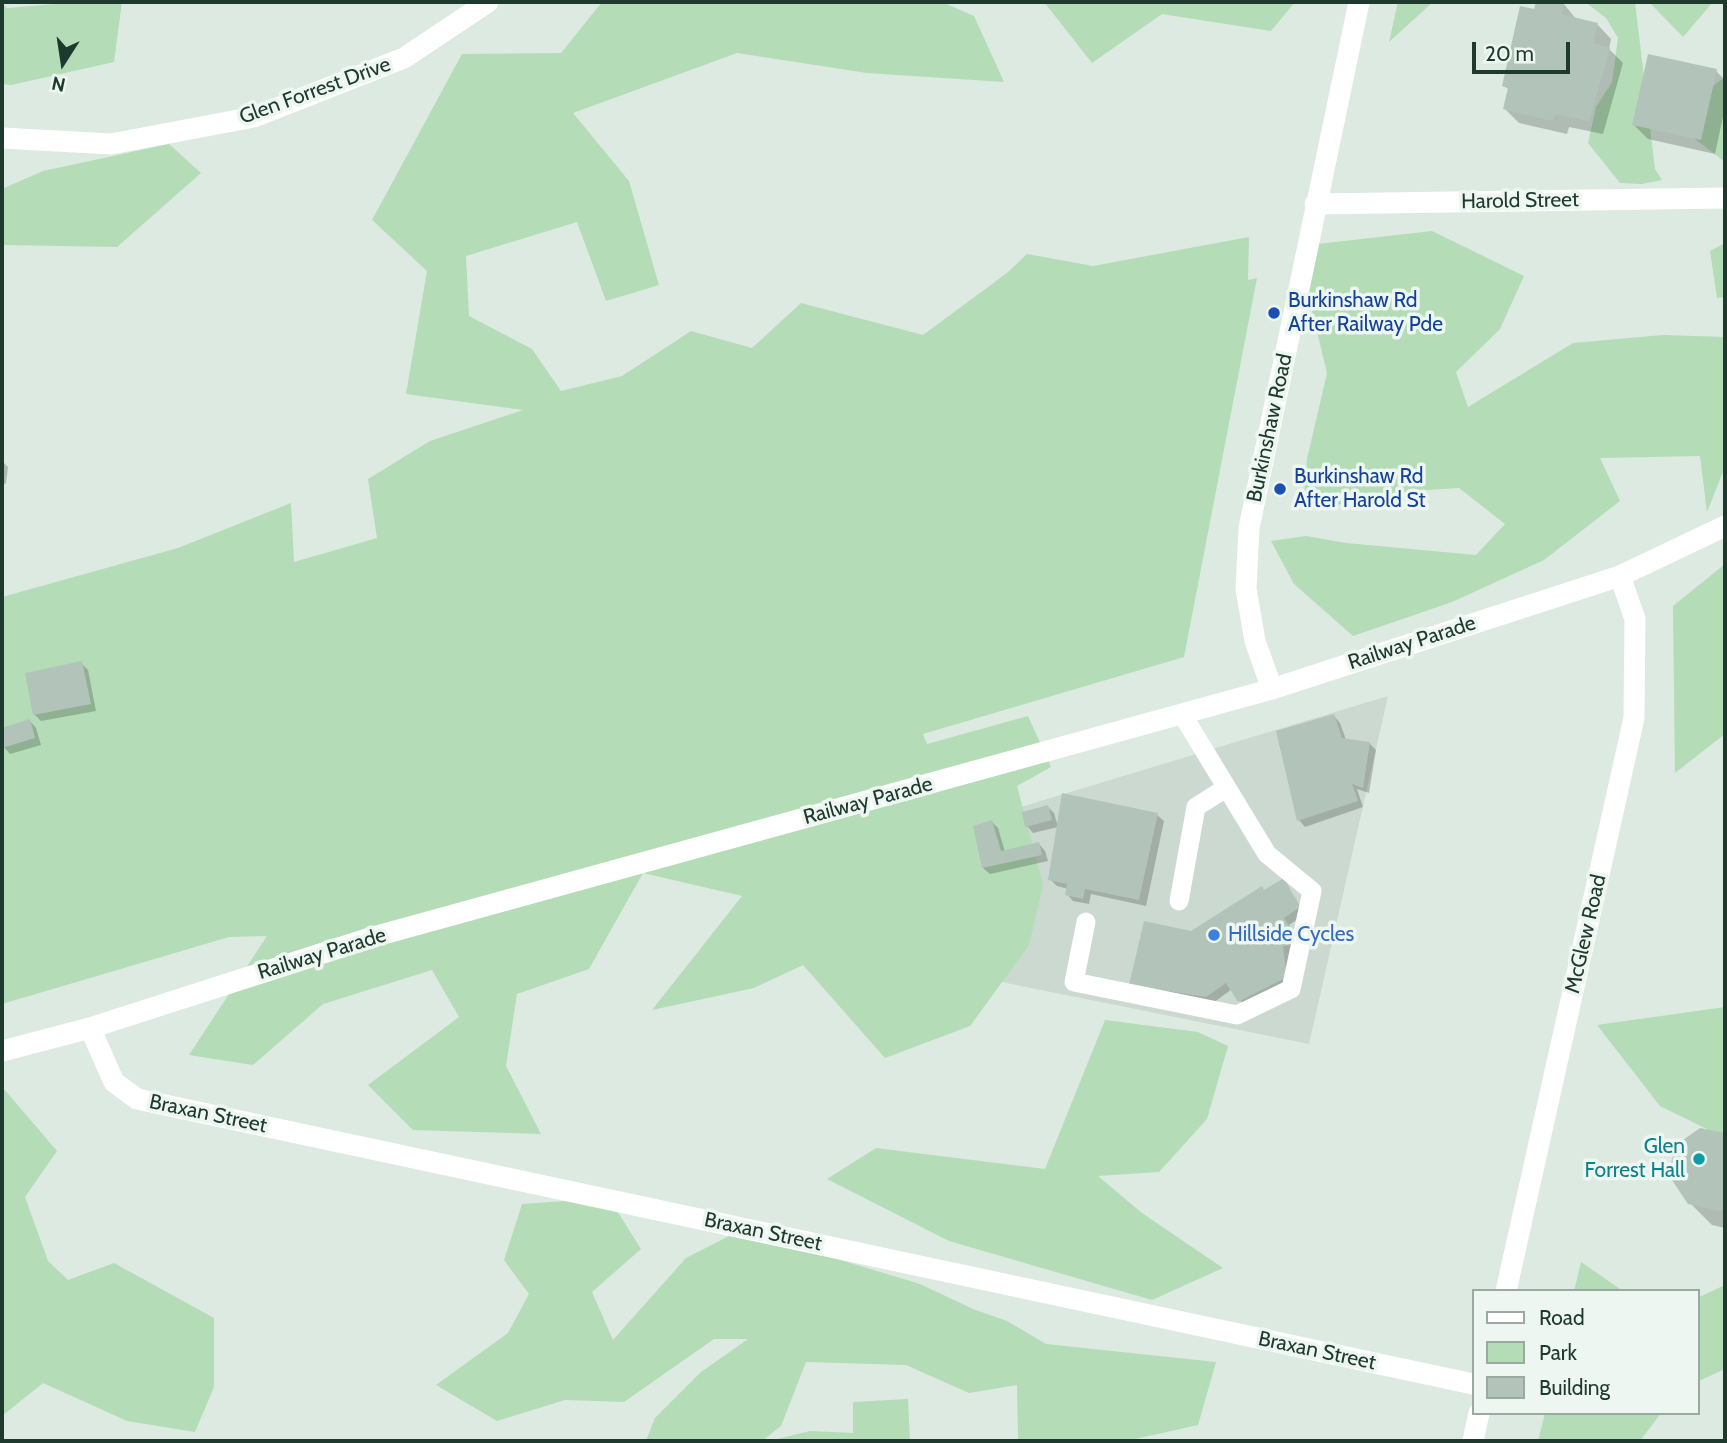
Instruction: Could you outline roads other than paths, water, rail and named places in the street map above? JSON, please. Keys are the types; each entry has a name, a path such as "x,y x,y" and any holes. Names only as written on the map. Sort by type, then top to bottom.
{"street":[{"name":"Glen Forrest Drive","path":"2,138 111,144 254,117 404,58 488,2"},
{"name":"Burkinshaw Road","path":"1272,689 1255,641 1246,589 1250,528 1359,2"},
{"name":"Harold Street","path":"1315,204 1725,198"},
{"name":"Railway Parade","path":"2,1051 90,1028 373,937 1272,689 1620,576 1725,526"},
{"name":"McGlew Road","path":"1506,1289 1634,718 1635,619 1620,576"},
{"name":"Braxan Street","path":"90,1028 114,1082 137,1098 1472,1384"},
{"path":"1473,1441 1479,1415"}],"lane":[{"path":"1086,922 1074,982 1237,1015 1291,989 1312,891 1267,855 1182,714"},
{"path":"1179,901 1196,807 1226,788"}],"place":[{"name":"Burkinshaw Rd After Railway Pde","path":"1274,313"},
{"name":"Burkinshaw Rd After Harold St","path":"1280,489"},
{"name":"Hillside Cycles","path":"1214,935"},
{"name":"Glen Forrest Hall","path":"1699,1159"}]}
